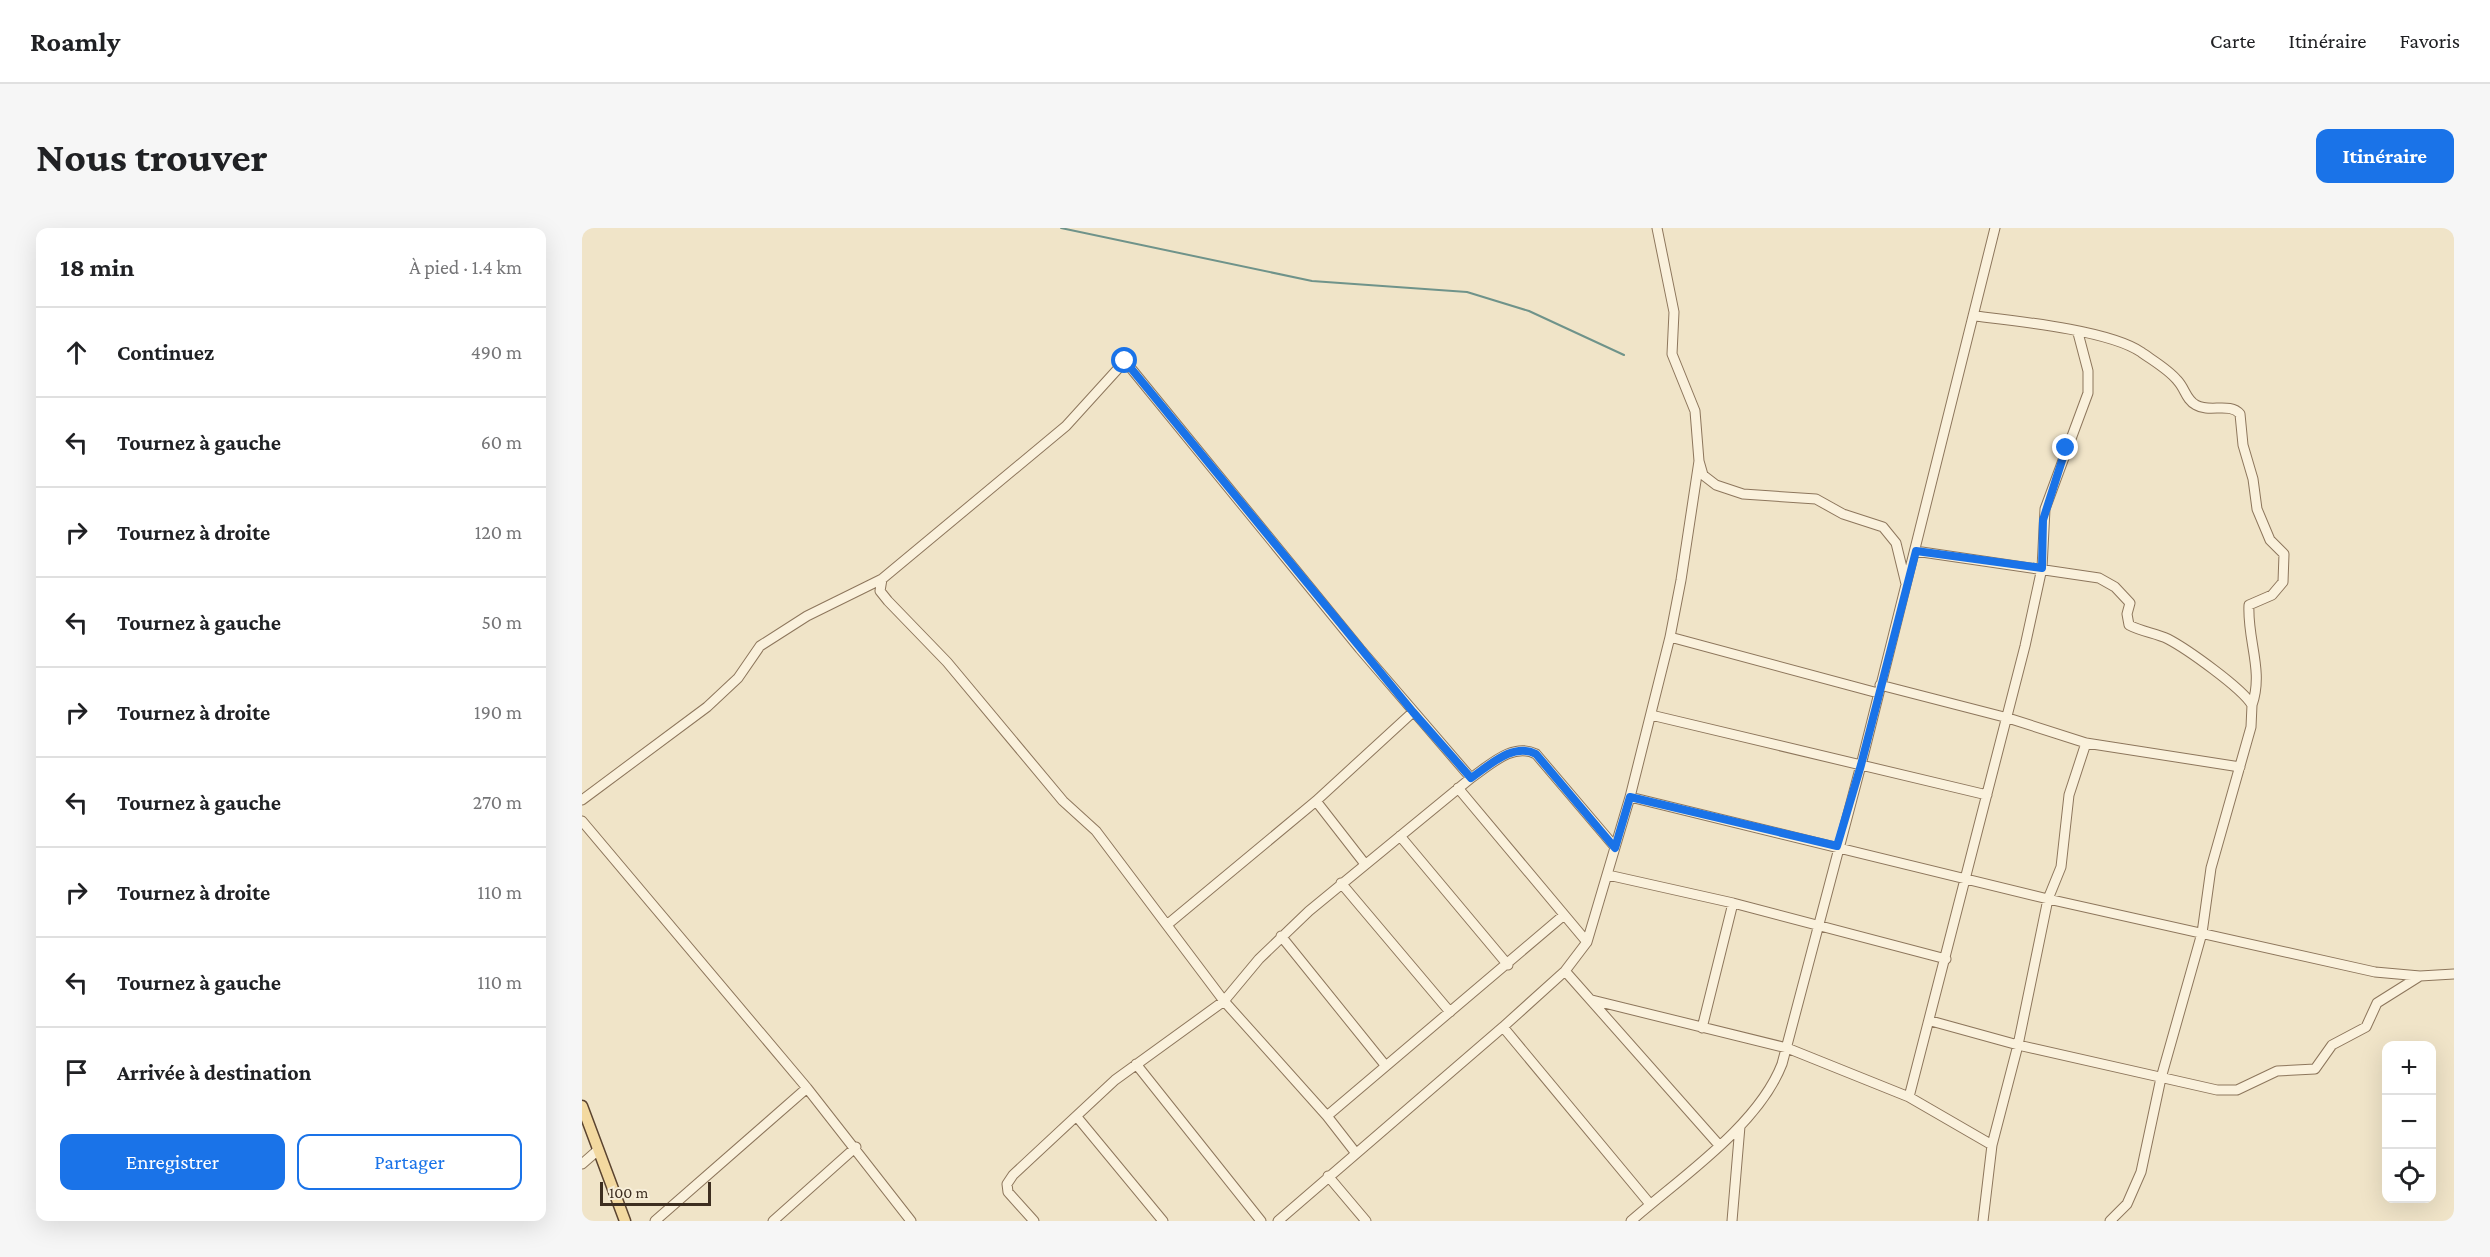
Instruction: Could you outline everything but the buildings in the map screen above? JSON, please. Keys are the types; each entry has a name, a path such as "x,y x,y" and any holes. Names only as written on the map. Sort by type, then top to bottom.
{"main road":[{"path":"582,1106 625,1221"}],"street":[{"path":"1278,1221 1355,1152 1503,1027 1565,971 1587,942 1630,797 1670,637 1699,461 1695,411 1672,354 1674,312 1657,228"},
{"path":"1630,1221 1740,1126 1773,1085 1787,1048 1820,926 1837,846 1861,765 1916,551 1995,228"},
{"path":"1975,316 2078,333 2133,348 2176,378 2188,398 2199,407 2233,409 2240,414 2243,445 2253,479 2256,509 2270,540 2284,554 2283,582 2272,594 2249,605 2258,678 2252,705 2251,727 2211,868 2202,933 2161,1078 2150,1138 2137,1185 2127,1204 2110,1221"},
{"path":"1909,1097 1931,1021 1965,878 2008,718 2042,568 2045,509 2088,393 2088,371 2078,333"},
{"path":"582,800 706,707 738,678 760,646 807,616 882,579 1066,426 1125,361 1413,712 1471,778"},
{"path":"1699,461 1707,480 1730,491 1770,498 1816,499 1843,514 1883,527 1896,543 1907,586"},
{"path":"1916,551 2042,568 2108,582 2130,603 2127,614 2129,625 2143,633 2167,638 2229,683 2252,705"},
{"path":"882,579 880,591 888,601 946,662 1063,801 1096,831 1224,1001 1327,1116 1355,1152"},
{"path":"1670,637 1879,689 2008,718 2086,743 2240,767"},
{"path":"1168,924 1316,801 1413,712"},
{"path":"1650,715 1987,795"},
{"path":"1983,1221 1992,1145 2018,1045 2048,899 2061,867 2069,795 2086,743"},
{"path":"1034,1221 1008,1192 1008,1180 1101,1091 1224,1001 1281,936 1341,883 1458,788 1506,754 1529,750 1536,754 1615,848"},
{"path":"1458,788 1587,942"},
{"path":"1630,797 2048,899 2375,972 2420,976 2454,974"},
{"path":"1316,801 1365,864"},
{"path":"582,821 856,1147 907,1220"},
{"path":"1400,836 1508,964"},
{"path":"1608,875 1733,903 1946,959"},
{"path":"1341,883 1450,1012"},
{"path":"1702,1028 1733,903"},
{"path":"1327,1116 1564,915"},
{"path":"1281,936 1385,1065"},
{"path":"1565,971 1719,1145"},
{"path":"1931,1021 2018,1045 2161,1078 2232,1090 2277,1071 2315,1069 2332,1045 2366,1027 2377,1003 2420,976"},
{"path":"1592,1000 1787,1048 1909,1097 1992,1145"},
{"path":"1503,1027 1650,1204"},
{"path":"1136,1064 1261,1221"},
{"path":"655,1221 807,1088"},
{"path":"1077,1116 1163,1221"},
{"path":"1732,1221 1740,1126"},
{"path":"773,1221 856,1147"},
{"path":"582,1164 598,1150"},
{"path":"1328,1176 1366,1221"}],"waterway":[{"path":"1061,228 1312,281 1467,292 1529,311 1624,355"}],"route":[{"path":"1125,361 1360,649 1471,778 1506,754 1529,750 1536,754 1615,848 1630,797 1837,846 1861,765 1916,551 2042,568 2042,528 2045,509 2066,448"}]}
